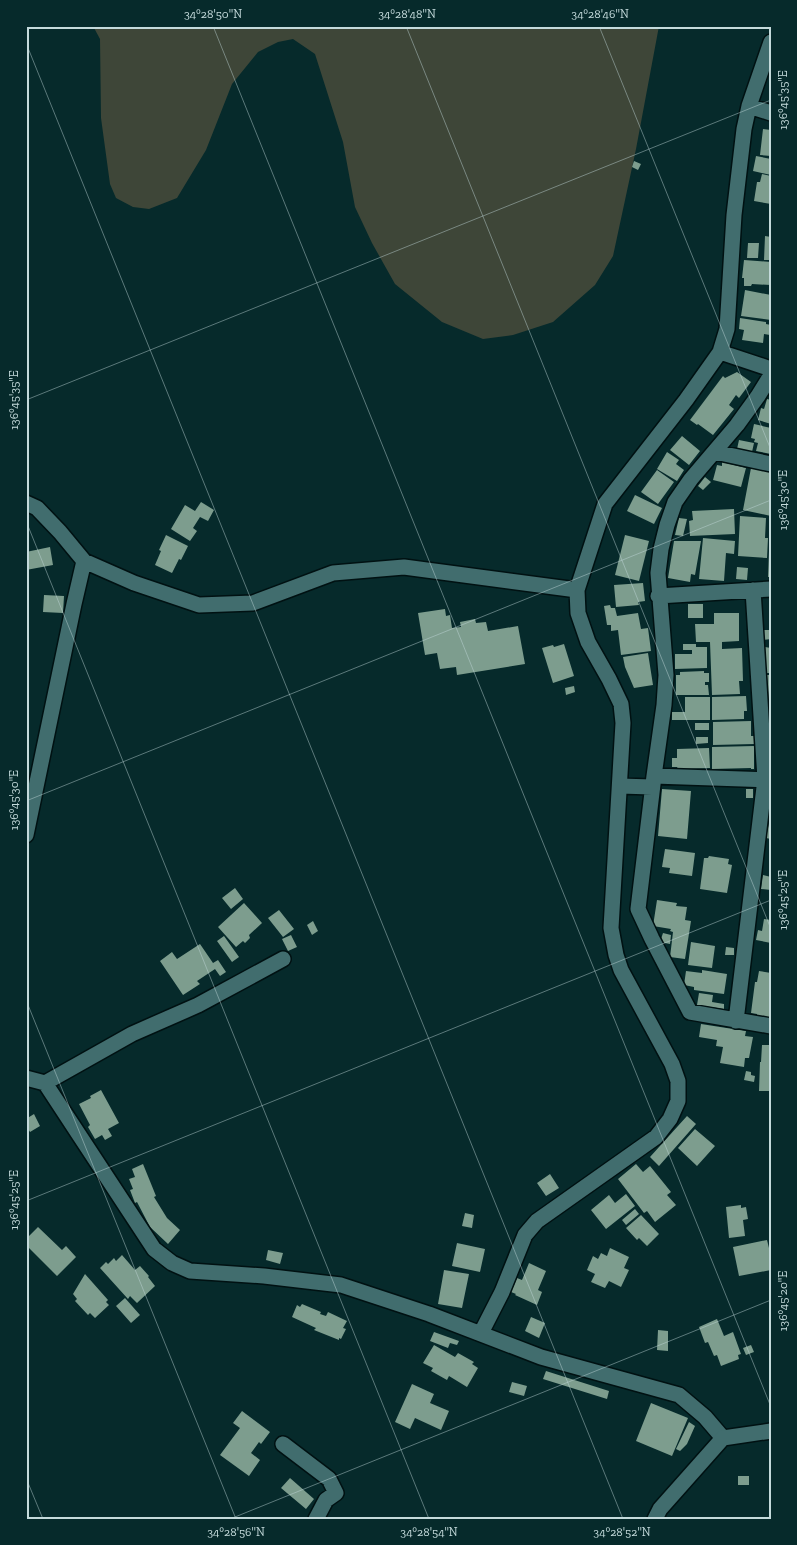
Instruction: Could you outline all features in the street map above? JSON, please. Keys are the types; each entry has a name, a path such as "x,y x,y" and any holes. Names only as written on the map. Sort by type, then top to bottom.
{"street":[{"path":"481,1333 502,1292 525,1234 537,1221 656,1137 670,1119 678,1101 678,1081 672,1064 621,970 616,955 611,928 623,723 621,704 588,642 578,613 577,590 605,504 686,400 720,352 727,330 734,214 744,129 749,106 771,42"},
{"path":"749,106 771,113"},
{"path":"720,352 771,369"},
{"path":"771,375 753,404 691,479 675,502 661,549 658,596 666,675 664,705 638,909 690,1012 771,1026"},
{"path":"715,452 771,464"},
{"path":"26,503 37,508 84,561 134,583 199,605 253,603 333,573 404,567 577,590"},
{"path":"26,836 84,561"},
{"path":"658,596 771,589"},
{"path":"736,1021 768,780 753,590"},
{"path":"620,786 653,782 768,780"},
{"path":"45,1083 132,1034 198,1005 283,959"},
{"path":"26,1078 45,1083 154,1249 172,1263 190,1271 264,1276 341,1285 429,1314 541,1357 679,1395 705,1416 723,1438"},
{"path":"654,1519 660,1509 723,1438 771,1430"},
{"path":"283,1444 329,1479 336,1493 326,1500 316,1519"}],"green space":[{"path":"93,26 659,26 636,149 613,256 595,285 553,322 513,335 483,339 442,322 395,284 372,243 355,207 343,142 315,54 293,39 278,42 258,52 232,84 206,150 177,198 149,209 133,207 116,198 110,184 101,118 100,39"}],"building":[{"path":"763,129 771,130 771,156 760,155"},
{"path":"756,156 771,159 771,175 753,171"},
{"path":"634,161 641,164 638,170 632,167"},
{"path":"762,174 771,176 771,204 754,201 757,182 760,182"},
{"path":"765,236 771,237 771,260 764,260"},
{"path":"748,243 759,243 758,258 747,258"},
{"path":"744,260 771,262 771,285 752,284 751,286 744,286 744,278 742,278"},
{"path":"745,290 771,295 771,320 741,316"},
{"path":"740,318 766,322 766,324 771,325 770,335 764,334 763,343 742,340 744,330 739,329"},
{"path":"737,372 751,382 739,398 736,395 729,405 734,409 713,435 690,420 723,376 725,378"},
{"path":"767,399 771,400 771,424 758,420 761,408 764,409"},
{"path":"754,424 771,428 771,454 756,451 758,443 754,442 755,439 751,438"},
{"path":"682,436 700,451 689,465 670,450"},
{"path":"739,440 754,443 752,452 737,449"},
{"path":"667,452 679,460 676,464 684,470 677,481 657,469"},
{"path":"722,462 746,468 741,487 713,480 717,465 722,466"},
{"path":"751,468 771,472 771,516 743,510"},
{"path":"657,470 674,482 658,504 641,492"},
{"path":"705,477 711,482 703,490 698,486"},
{"path":"635,495 662,508 654,524 627,511"},
{"path":"201,502 214,510 208,521 200,517 193,528 197,531 190,541 171,529 185,505 195,511"},
{"path":"734,509 735,534 690,536 689,521 693,520 692,511"},
{"path":"740,516 766,518 767,558 738,556"},
{"path":"679,518 687,519 683,536 675,535"},
{"path":"166,535 188,546 172,573 155,565"},
{"path":"625,535 649,541 639,581 615,575"},
{"path":"703,538 735,541 734,554 726,553 724,581 699,579"},
{"path":"674,541 701,541 695,575 691,574 690,582 668,578"},
{"path":"50,547 53,565 26,570 26,552"},
{"path":"769,551 771,551 771,577 768,577"},
{"path":"737,567 748,568 747,580 736,579"},
{"path":"643,583 645,601 638,602 639,605 616,607 614,585"},
{"path":"44,595 64,596 63,613 43,612"},
{"path":"688,604 703,604 703,618 688,618"},
{"path":"610,605 611,608 615,608 617,616 638,613 641,629 648,628 651,651 621,655 618,630 611,631 611,625 607,625 604,606"},
{"path":"445,609 446,616 450,615 452,628 461,627 460,622 475,619 476,623 486,622 488,631 518,626 525,664 457,675 456,667 440,669 437,653 425,655 418,613"},
{"path":"714,613 739,613 739,641 722,642 722,649 742,648 743,681 739,681 740,694 712,695 710,642 696,642 695,624 714,624"},
{"path":"763,630 771,630 771,639 763,640"},
{"path":"564,644 574,676 553,683 542,648"},
{"path":"683,644 696,644 696,647 707,647 707,668 675,669 675,654 692,654 692,650 683,650"},
{"path":"765,647 771,648 771,673 766,673"},
{"path":"648,653 653,685 634,688 623,657"},
{"path":"704,671 704,673 709,673 709,682 705,682 705,685 708,685 709,695 676,695 676,675 680,675 680,672"},
{"path":"767,675 771,675 771,706 769,706"},
{"path":"574,686 575,692 566,695 565,688"},
{"path":"746,696 747,711 744,711 744,719 712,720 712,697"},
{"path":"685,697 710,697 710,720 672,720 672,712 685,712"},
{"path":"751,721 751,736 754,736 754,744 713,745 713,722"},
{"path":"695,723 709,723 709,730 695,730"},
{"path":"696,737 708,737 708,743 696,744"},
{"path":"754,746 754,769 712,769 712,747"},
{"path":"709,748 710,768 678,769 677,767 672,767 672,758 677,758 677,749"},
{"path":"662,789 691,791 687,839 658,836"},
{"path":"746,789 753,789 753,798 746,798"},
{"path":"771,818 771,839 766,838"},
{"path":"665,849 695,853 692,876 669,873 670,868 662,867"},
{"path":"709,856 729,859 728,864 732,865 727,893 700,889 704,858"},
{"path":"763,875 771,877 771,890 761,889"},
{"path":"235,888 243,899 231,909 222,898"},
{"path":"657,900 677,903 676,906 687,907 685,920 691,921 685,959 670,957 673,932 670,931 671,929 653,926"},
{"path":"244,903 262,923 249,935 250,938 245,943 243,941 236,947 218,927"},
{"path":"279,910 294,929 283,937 268,918"},
{"path":"764,919 771,920 771,943 756,940 758,930 762,931"},
{"path":"313,921 318,931 312,935 307,925"},
{"path":"663,933 671,935 670,944 660,942"},
{"path":"291,935 297,947 288,951 282,939"},
{"path":"224,936 239,957 232,962 217,941"},
{"path":"691,942 715,946 712,968 688,965"},
{"path":"200,944 213,963 218,960 226,972 220,976 215,969 197,981 200,984 183,995 160,961 172,952 177,959"},
{"path":"726,947 734,948 734,955 725,955"},
{"path":"702,970 727,974 724,994 694,990 694,987 684,985 686,971 702,973"},
{"path":"759,971 771,973 771,1018 751,1013 755,982 757,982"},
{"path":"699,993 713,995 712,1002 724,1004 724,1009 697,1005"},
{"path":"701,1024 746,1031 745,1036 753,1037 749,1058 745,1058 744,1067 720,1063 723,1047 716,1046 717,1040 699,1037"},
{"path":"762,1045 771,1045 771,1091 759,1091"},
{"path":"746,1071 751,1072 751,1075 755,1076 754,1082 744,1080"},
{"path":"101,1090 119,1123 108,1129 112,1136 105,1140 102,1135 95,1139 79,1104"},
{"path":"34,1114 40,1126 30,1132 26,1125 26,1119"},
{"path":"687,1116 696,1124 659,1166 650,1157"},
{"path":"695,1129 715,1146 697,1166 678,1148"},
{"path":"143,1164 156,1196 154,1197 167,1218 180,1230 168,1244 150,1227 137,1202 135,1203 130,1190 133,1189 129,1179 135,1177 132,1169"},
{"path":"636,1164 643,1172 650,1166 671,1192 667,1195 676,1205 655,1222 647,1211 644,1213 618,1179"},
{"path":"550,1174 559,1188 546,1196 537,1183"},
{"path":"626,1194 635,1206 606,1229 591,1210 609,1195 615,1203"},
{"path":"741,1205 741,1208 746,1207 748,1219 743,1220 745,1236 729,1238 726,1207"},
{"path":"635,1209 639,1214 626,1225 622,1220"},
{"path":"465,1213 474,1215 472,1228 462,1226"},
{"path":"641,1215 659,1234 647,1246 639,1238 637,1240 626,1228"},
{"path":"38,1227 62,1250 66,1246 76,1257 57,1276 26,1245 26,1239"},
{"path":"767,1240 771,1256 771,1270 739,1276 733,1247"},
{"path":"457,1243 485,1249 480,1272 452,1266"},
{"path":"610,1248 629,1257 624,1268 629,1270 621,1287 609,1281 605,1288 591,1282 595,1274 587,1270 593,1256 598,1259 601,1253 607,1256"},
{"path":"268,1250 283,1253 280,1264 266,1260"},
{"path":"122,1255 135,1270 140,1266 155,1286 137,1303 130,1296 128,1299 100,1268 114,1258 116,1261"},
{"path":"529,1263 546,1271 538,1290 542,1292 537,1305 511,1292 517,1278 522,1280"},
{"path":"444,1270 469,1274 462,1308 438,1304"},
{"path":"85,1274 108,1300 106,1302 109,1305 95,1318 90,1313 88,1315 75,1301 77,1299 73,1294"},
{"path":"125,1298 140,1315 131,1323 116,1306"},
{"path":"302,1304 321,1312 320,1314 326,1316 328,1312 347,1321 343,1328 346,1329 341,1339 339,1338 339,1340 314,1330 316,1328 292,1317 297,1305 300,1307"},
{"path":"531,1317 545,1323 539,1338 525,1331"},
{"path":"717,1319 724,1336 733,1332 741,1354 738,1355 739,1359 721,1366 717,1355 714,1356 708,1342 705,1343 699,1327"},
{"path":"658,1330 668,1331 668,1351 657,1350"},
{"path":"434,1332 459,1341 457,1345 450,1343 448,1348 430,1341"},
{"path":"434,1345 455,1357 458,1353 474,1362 472,1364 478,1368 467,1387 449,1376 447,1380 431,1371 433,1368 423,1363"},
{"path":"751,1345 754,1352 746,1355 743,1348"},
{"path":"546,1371 609,1391 607,1399 543,1379"},
{"path":"512,1382 527,1386 524,1396 509,1392"},
{"path":"412,1384 434,1394 430,1403 449,1411 441,1430 415,1418 410,1429 395,1422"},
{"path":"651,1403 688,1418 672,1456 636,1441"},
{"path":"242,1411 270,1432 251,1453 260,1460 249,1476 220,1455 240,1428 233,1423"},
{"path":"689,1422 695,1426 687,1444 680,1451 676,1449"},
{"path":"738,1476 749,1476 749,1485 738,1485"},
{"path":"290,1478 314,1499 306,1509 281,1488"}]}
